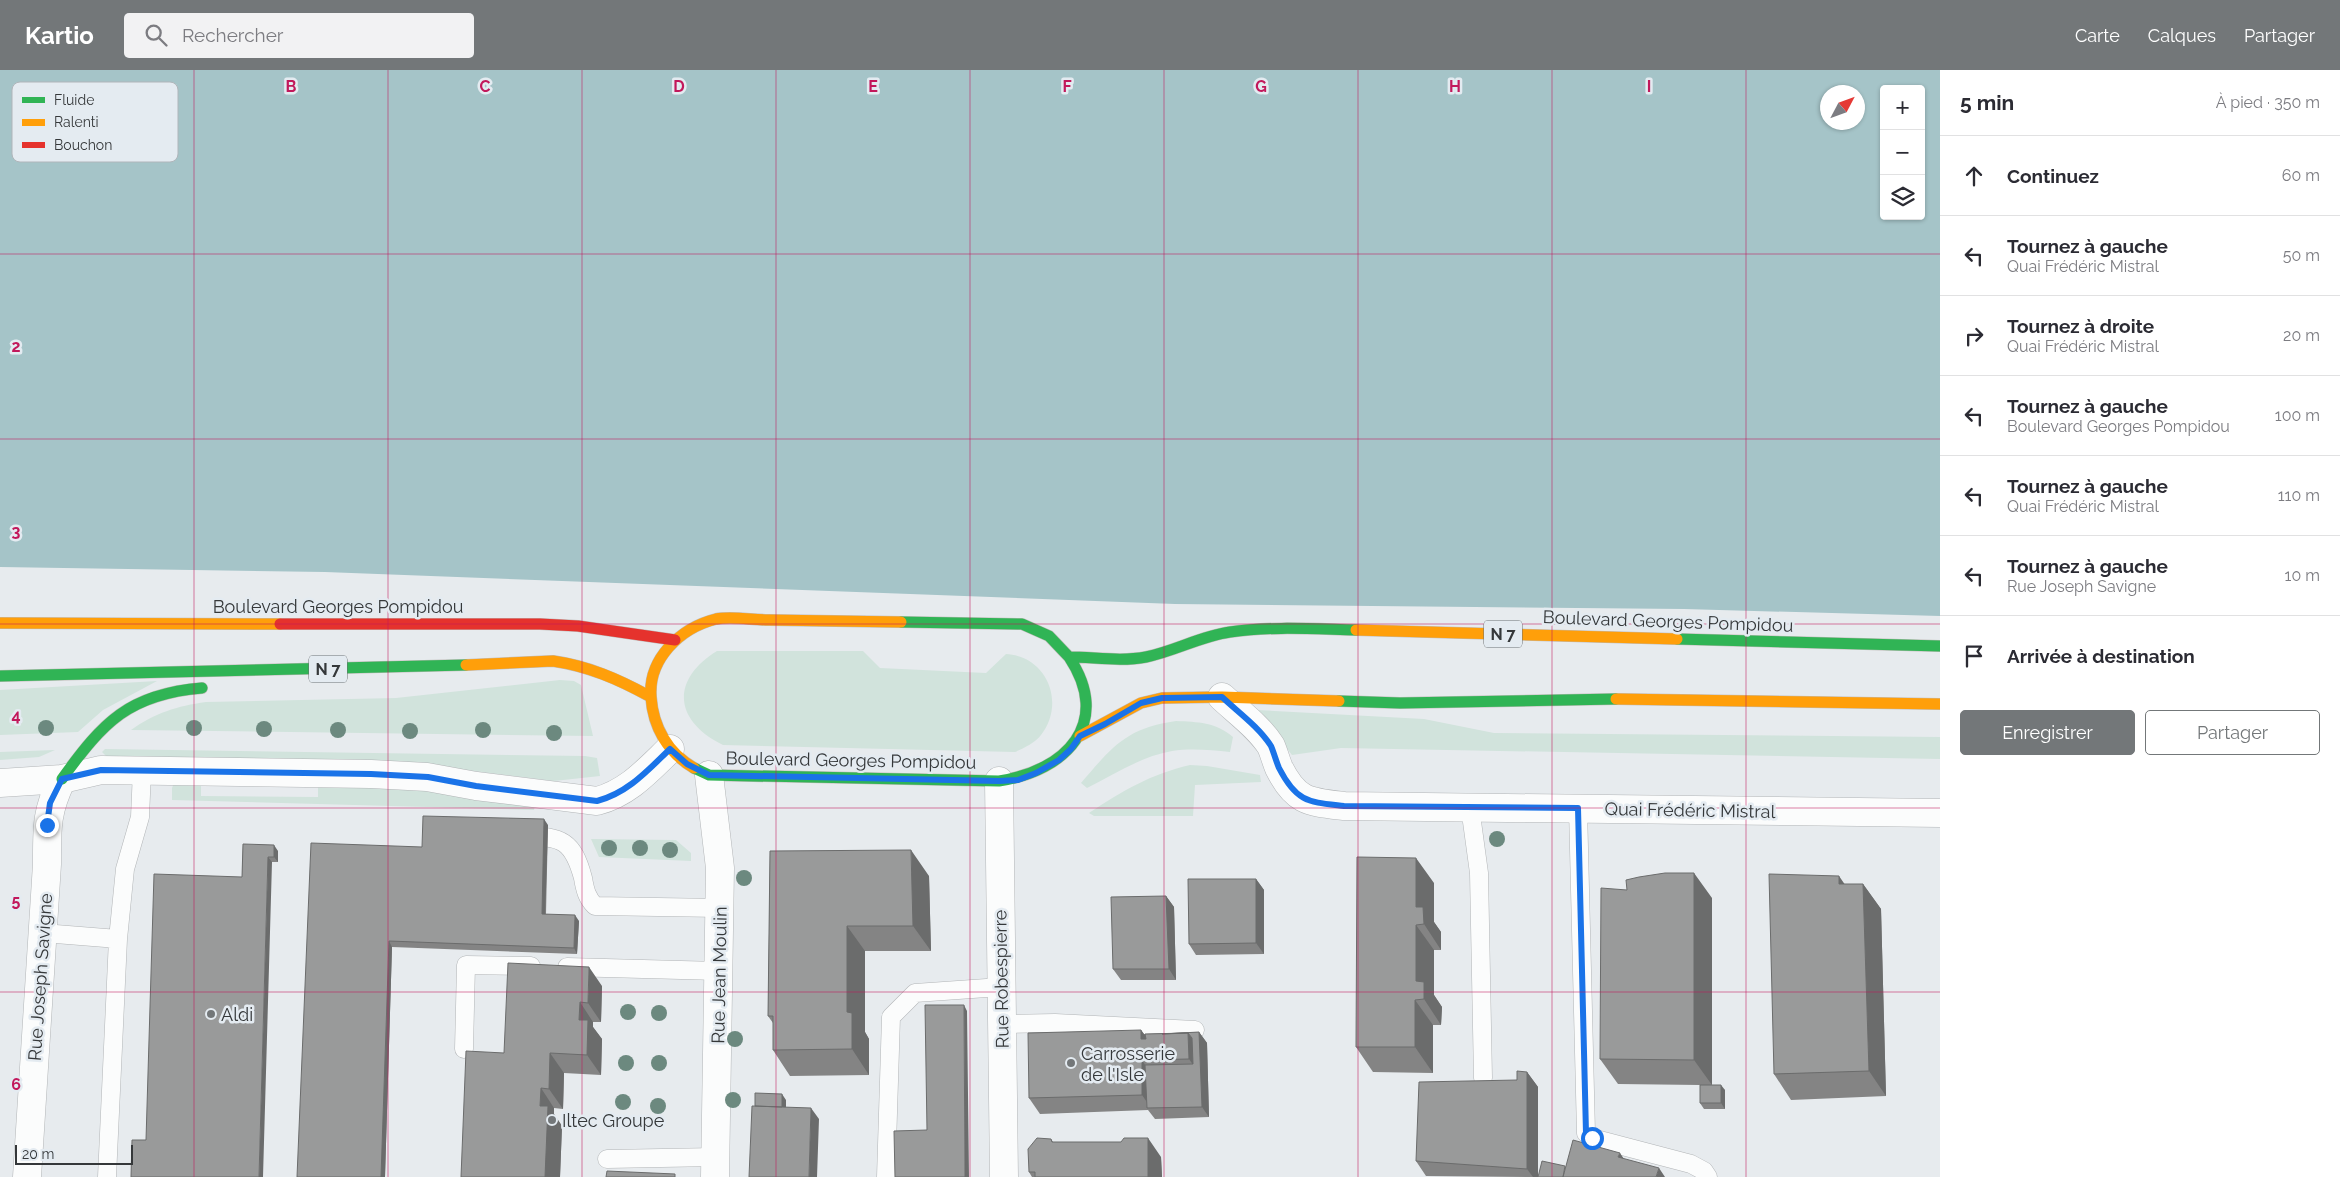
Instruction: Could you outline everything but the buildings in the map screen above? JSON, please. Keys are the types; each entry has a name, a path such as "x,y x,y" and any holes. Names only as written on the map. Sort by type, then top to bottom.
{"main road":[{"name":"Boulevard Georges Pompidou","path":"717,619 1022,624 1049,636 1069,657 1080,678 1085,700 1085,720 1080,736 1071,749 1059,760 1036,773 1018,780 709,775 687,764 670,749 652,712 649,696 652,676 660,656 675,640 693,628 717,619"},
{"name":"Boulevard Georges Pompidou","path":"0,623 540,624 578,626 675,640"},
{"name":"Boulevard Georges Pompidou","path":"1069,657 1098,656 1124,659 1145,657 1217,634 1280,628 1940,646"},
{"name":"N 7","path":"0,676 402,668 554,661 574,663 597,669 649,696"},
{"path":"379,680 402,668"},
{"path":"62,779 103,726 136,703 179,688 217,687"},
{"name":"Boulevard Georges Pompidou","path":"1080,736 1141,703 1162,698 1222,697 1400,702 1649,698 1940,704"}],"street":[{"name":"Quai Frédéric Mistral","path":"1222,697 1262,735 1271,747 1279,768 1296,794 1309,802 1344,806 1940,813"},
{"path":"0,783 62,779 101,770 361,774 428,777 476,786 597,801 610,798 627,789 670,749"},
{"name":"Rue Jean Moulin","path":"709,775 720,868 715,1167"},
{"name":"Rue Joseph Savigne","path":"27,1177 47,864 47,825 50,803 62,779"},
{"name":"Rue Robespierre","path":"999,781 1004,1177"}],"lane":[{"path":"108,1177 118,939 125,869 140,817 142,770"},
{"path":"1470,807 1479,873 1483,1078"},
{"path":"1578,808 1586,1133 1592,1138 1690,1164 1704,1170 1708,1177"},
{"path":"508,837 547,836 558,838 567,844 577,858 588,898 595,906 720,908"},
{"path":"42,934 118,939"},
{"path":"464,1049 466,965 719,970"},
{"path":"886,1177 891,1017 915,993 1001,986"},
{"path":"1002,1024 1055,1023 1196,1030"},
{"path":"607,1159 715,1167"}],"shaded area":[{"path":"717,651 863,651 880,668 986,673 1006,654 1020,657 1032,663 1042,672 1052,696 1052,709 1048,722 1039,738 1015,752 723,745 707,735 695,724 687,712 684,700 685,687 691,675 702,662"},
{"path":"560,680 574,681 581,685 593,736 131,730 167,711 206,702 396,698"},
{"path":"157,681 103,710 78,732 0,735 0,690"},
{"path":"1257,710 1424,719 1494,733 1940,737 1940,759 1341,748 1292,755"},
{"path":"1176,721 1206,724 1220,728 1233,737 1230,752 1194,749 1161,753 1139,761 1087,788 1081,783 1111,749 1121,741 1144,729"},
{"path":"105,749 585,756 597,758 600,776 554,781 401,762 106,756 102,752"},
{"path":"55,750 39,757 0,760 0,752"},
{"path":"1190,765 1260,775 1261,782 1195,785 1193,816 1094,816 1089,813 1137,784 1162,773"},
{"path":"201,781 201,796 318,797 318,782 379,784 535,805 534,810 172,800 174,783"},
{"path":"591,839 676,840 691,853 691,861 599,857"}],"water":[{"path":"0,70 1940,70 1940,616 1684,609 1175,604 325,572 0,567"}],"traffic: fast":[{"path":"901,622 1022,624 1049,636 1069,657 1117,659 1146,657 1219,634 1246,630 1277,628 1356,630"},
{"path":"1677,639 1940,646"},
{"path":"694,768 709,775 999,781 1023,776 1044,767 1062,755 1076,740 1084,723 1086,703 1081,681 1069,657"},
{"path":"0,676 466,665"},
{"path":"62,779 91,742 120,714 136,704 155,697 177,691 202,688"},
{"path":"1339,701 1400,703 1616,699"}],"traffic: slow":[{"path":"694,768 669,747 655,719 651,697 651,683 661,658 669,647 690,630 703,623 722,618 901,622"},
{"path":"0,623 280,624"},
{"path":"1356,630 1677,639"},
{"path":"466,665 553,661 566,663 602,674 649,696"},
{"path":"1080,736 1141,703 1162,698 1222,697 1339,701"},
{"path":"1616,699 1940,704"}],"traffic: jam":[{"path":"280,624 540,624 578,626 675,640"}],"place":[{"name":"Aldi","path":"211,1014"},
{"name":"Carrosserie de l'Isle","path":"1071,1063"},
{"name":"Iltec Groupe","path":"552,1120"}],"route":[{"path":"47,825 50,803 62,779 101,770 205,770 428,777 476,786 597,801 610,798 627,789 670,749 687,764 709,775 1018,780 1036,773 1059,760 1071,749 1080,736 1141,703 1162,698 1190,696 1222,697 1262,735 1271,747 1279,768 1296,794 1309,802 1344,806 1578,808 1586,1133 1592,1138"}]}
